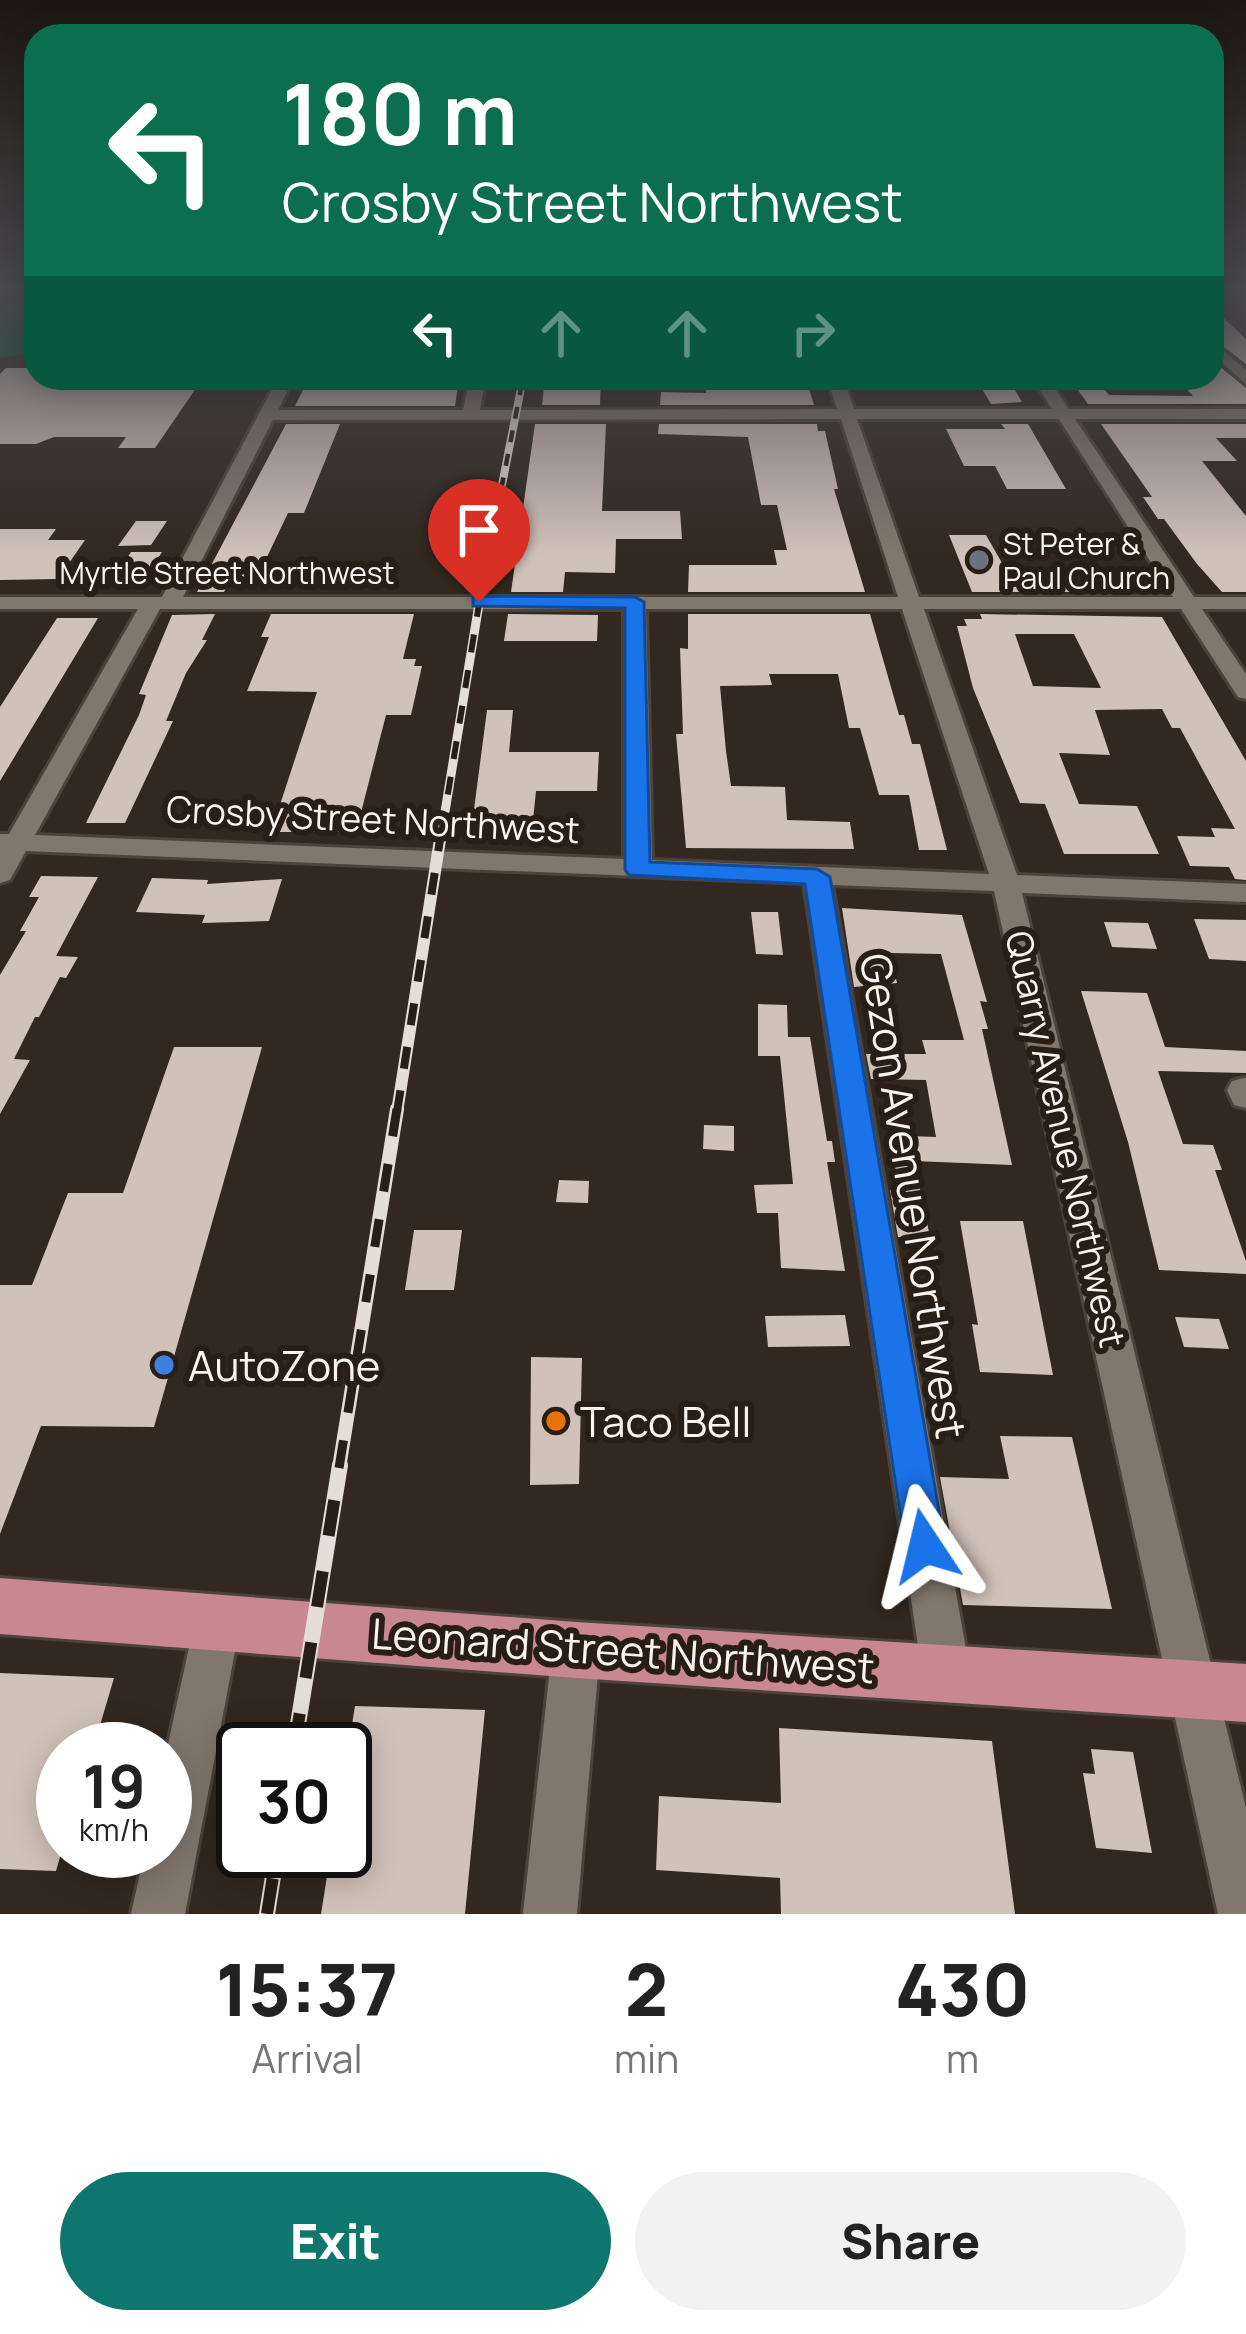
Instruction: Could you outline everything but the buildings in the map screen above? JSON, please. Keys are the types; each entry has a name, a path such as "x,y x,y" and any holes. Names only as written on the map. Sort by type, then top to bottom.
{"main road":[{"name":"Leonard Street Northwest","path":"0,1606 576,1650 1220,1691"}],"street":[{"path":"0,874 9,842 162,602 280,390"},
{"path":"470,416 475,390"},
{"name":"Quarry Avenue Northwest","path":"839,390 1006,884 1220,1691 1245,1914"},
{"path":"1048,390 1246,692"},
{"path":"267,415 1246,414"},
{"name":"Myrtle Street Northwest","path":"0,602 1246,603"},
{"path":"635,602 638,870"},
{"name":"Crosby Street Northwest","path":"9,842 1246,893"},
{"name":"Gezon Avenue Northwest","path":"817,877 946,1672"},
{"path":"158,1914 218,1620"},
{"path":"550,1914 576,1650"}],"railway":[{"path":"478,607 521,390"},
{"path":"442,830 479,604"},
{"path":"397,1112 442,827"},
{"path":"339,1468 397,1109"},
{"path":"298,1722 340,1465"},
{"path":"267,1914 273,1878"}],"place":[{"name":"St Peter & Paul Church","path":"979,560"},
{"name":"AutoZone","path":"164,1365"},
{"name":"Taco Bell","path":"556,1421"}],"route":[{"path":"479,602 635,602 638,870 817,877 925,1546"}]}
